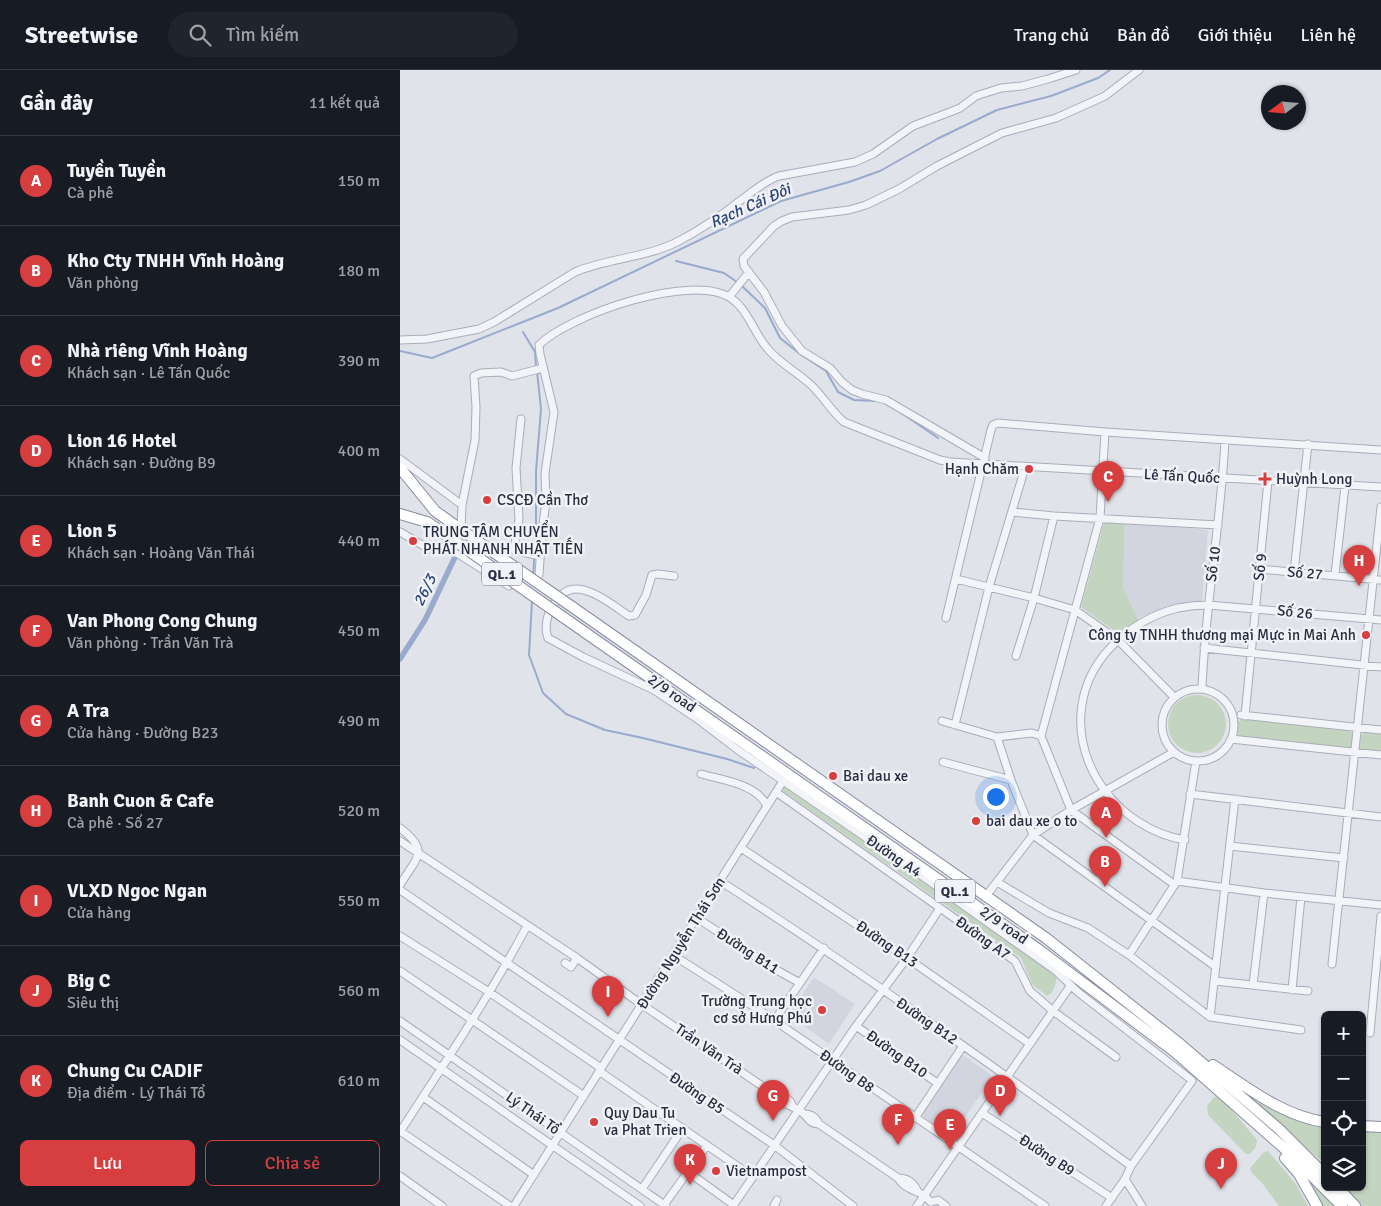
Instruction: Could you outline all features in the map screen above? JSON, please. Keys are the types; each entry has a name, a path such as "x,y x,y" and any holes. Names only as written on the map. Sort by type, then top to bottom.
{"highway":[{"name":"QL.1","path":"400,468 435,511 462,530"},
{"name":"2/9 road","path":"400,514 427,522 442,532 1038,949 1175,1052 1284,1149 1342,1206"},
{"name":"2/9 road","path":"462,530 1046,938 1180,1044 1279,1129 1321,1171"},
{"path":"1180,1044 1262,1098 1300,1116 1321,1121"},
{"path":"1236,1106 1269,1138 1299,1174 1317,1206"},
{"path":"1366,1126 1381,1127"},
{"path":"1341,1191 1355,1206"}],"street":[{"path":"400,340 427,339 480,329 575,272 587,267 637,256 676,242 709,224 767,180 779,176 855,162 872,154 913,126 950,112 976,96 1002,88 1048,80 1076,70"},
{"path":"984,461 886,400 852,390 835,376 830,368 802,351 782,326 764,292 742,263 745,256 782,221 792,217 849,210 866,205 1002,133 1056,118 1105,96 1139,70"},
{"path":"539,574 539,556 546,502 546,473 554,412 541,368 538,348 543,341 576,322 628,302 662,292 695,289 729,297 749,272"},
{"name":"Lê Tấn Quốc","path":"729,297 738,303 755,333 778,360 810,384 844,422 945,462 984,461 1025,468 1381,487"},
{"path":"462,530 462,506 474,440 476,407 473,380 479,373 501,372 512,376 541,368"},
{"path":"521,419 516,468 519,519 514,550 539,556"},
{"path":"946,618 991,430 998,423 1381,450"},
{"path":"1105,432 1100,518 1041,736 1071,810 1176,883 1381,905"},
{"name":"Số 10","path":"1202,688 1204,648 1223,478 1225,440"},
{"path":"1294,572 1308,444"},
{"path":"400,459 462,506"},
{"path":"955,725 990,588 1025,468"},
{"name":"Số 9","path":"1245,716 1268,481"},
{"path":"1335,575 1345,486"},
{"path":"1332,964 1370,619 1378,580 1381,508"},
{"path":"1012,512 1218,525"},
{"path":"1016,656 1034,598 1054,516"},
{"path":"400,532 429,549 444,546 509,586"},
{"name":"Số 27","path":"1260,569 1378,580"},
{"name":"Đường A4","path":"674,576 652,575 646,595 635,615 629,616 584,589 572,589 561,595 548,613 546,634 551,641 654,690 696,718 738,750 928,880 1056,971 1071,985 1170,1061 1192,1081 1131,1166 1125,1179 1106,1206"},
{"path":"956,579 1075,610 1118,640 1174,698"},
{"name":"Số 26","path":"1185,840 1157,833 1124,812 1104,792 1088,759 1084,744 1081,715 1085,691 1096,667 1105,654 1118,640 1158,615 1186,606 1208,605 1256,608 1381,620"},
{"path":"1204,648 1381,667"},
{"path":"1202,688 1212,691 1228,704 1233,714 1234,727 1232,739 1226,749 1217,756 1207,760 1196,761 1185,759 1174,752 1165,738 1162,721 1165,710 1180,693 1202,688"},
{"path":"1233,714 1381,730"},
{"path":"942,721 997,737 1032,733 1041,736"},
{"path":"997,737 1011,780 1033,835 1216,967"},
{"path":"1232,739 1381,755"},
{"path":"986,896 1033,835 1071,810 1174,752"},
{"path":"1129,955 1176,883 1185,840 1196,761"},
{"path":"944,762 1011,780"},
{"path":"700,774 758,793 767,806"},
{"name":"Đường Nguyễn Thái Sơn","path":"514,1206 783,781"},
{"name":"Đường A7","path":"776,792 1015,960 1030,991 1053,1011 1116,1057"},
{"path":"1190,794 1381,817"},
{"path":"1210,1017 1235,799"},
{"path":"400,828 418,845 419,854 400,885"},
{"name":"Trần Văn Trà","path":"400,841 577,958 641,1004 777,1096 778,1100 798,1110 814,1124 819,1124 898,1178 900,1184 926,1199 938,1200 946,1206"},
{"path":"1230,846 1344,858"},
{"name":"Đường B13","path":"741,848 907,958 1030,1044"},
{"name":"Đường B12","path":"720,881 824,948 1008,1076 1131,1166"},
{"path":"997,882 1049,913 1088,928 1129,955 1210,1017 1301,1030"},
{"name":"Đường B5","path":"400,890 774,1146 853,1206"},
{"path":"1253,985 1264,893"},
{"path":"1292,990 1301,897"},
{"path":"688,1172 733,1205 856,1026 907,958 940,908"},
{"path":"1370,1033 1381,916"},
{"name":"Đường B11","path":"697,918 800,983"},
{"path":"510,1206 400,1131 450,1055 528,926"},
{"path":"400,936 489,992 752,1177"},
{"path":"774,1021 824,948"},
{"name":"Đường B8","path":"673,955 774,1021 1045,1206"},
{"path":"565,963 571,967 577,958"},
{"path":"400,971 584,1096"},
{"path":"1214,980 1308,992"},
{"path":"917,1206 926,1199 958,1147 1071,985"},
{"name":"Lý Thái Tổ","path":"400,1020 665,1205"},
{"name":"Đường B10","path":"856,1026 937,1083"},
{"name":"Lý Thái Tổ","path":"400,1040 630,1203 640,1206"},
{"path":"914,1118 963,1046"},
{"path":"423,1097 534,1175"},
{"name":"Đường B9","path":"982,1113 1112,1198"},
{"path":"642,1189 682,1128"},
{"path":"665,1205 707,1145"},
{"path":"400,1176 442,1206"},
{"path":"1125,1179 1142,1206"}],"shaded area":[{"path":"1125,522 1208,530 1202,601 1187,602 1138,618 1123,587"},
{"name":"Trường Trung học cơ sở Hưng Phú","path":"814,977 855,1004 829,1044 789,1015"},
{"path":"964,1056 990,1074 992,1079 952,1135 949,1136 924,1118 922,1112 959,1058"}],"green space":[{"path":"1106,521 1125,522 1123,587 1139,621 1119,634 1081,607"},
{"path":"1197,695 1208,697 1221,708 1226,724 1224,735 1213,748 1197,753 1186,751 1173,740 1168,724 1170,713 1181,700"},
{"path":"1242,719 1350,731 1354,734 1353,746 1351,748 1241,738 1236,733 1238,722"},
{"path":"1366,732 1381,734 1381,752 1360,749 1361,735"},
{"path":"786,784 1056,975 1052,993 1047,996 1032,984 1021,958 783,791 782,787"},
{"path":"1214,1097 1221,1097 1257,1140 1256,1147 1250,1154 1246,1154 1208,1115 1207,1106"},
{"path":"1259,1102 1321,1123 1321,1161 1257,1105"},
{"path":"1366,1130 1381,1132 1381,1206 1321,1206 1311,1187 1315,1184 1326,1197 1332,1191 1366,1191"},
{"path":"1268,1151 1296,1184 1308,1206 1279,1206 1252,1173 1250,1168 1264,1152"}],"waterway":[{"name":"Rạch Cái Đôi","path":"400,351 432,358 558,308 781,201 849,182 880,171 937,139 997,110 1051,96 1098,78 1110,70"},
{"path":"676,261 724,273 737,282"},
{"path":"741,285 765,308 780,338 826,371 838,392 854,400 876,401"},
{"path":"523,332 535,352 536,367"},
{"path":"533,576 536,537 536,471 541,409 537,371"},
{"path":"900,412 938,438"},
{"name":"26/3","path":"400,659 425,620 455,557"},
{"path":"532,601 529,655 543,693 566,714 605,730 727,759 754,768"}],"place":[{"name":"Hạnh Chăm","path":"1029,469"},
{"name":"Huỳnh Long","path":"1265,479"},
{"name":"CSCĐ Cần Thơ","path":"487,500"},
{"name":"Nhà riêng Vĩnh Hoàng","path":"1108,502"},
{"name":"TRUNG TÂM CHUYỂN PHÁT NHANH NHẬT TIẾN","path":"413,541"},
{"name":"Banh Cuon & Cafe","path":"1359,586"},
{"name":"Công ty TNHH thương mại Mực in Mai Anh","path":"1366,635"},
{"name":"Bai dau xe","path":"833,776"},
{"name":"bai dau xe o to","path":"976,821"},
{"name":"Tuyền Tuyền","path":"1106,838"},
{"name":"Kho Cty TNHH Vĩnh Hoàng","path":"1105,887"},
{"name":"Trường Trung học cơ sở Hưng Phú","path":"822,1010"},
{"name":"VLXD Ngoc Ngan","path":"608,1017"},
{"name":"Lion 16 Hotel","path":"1000,1116"},
{"name":"A Tra","path":"773,1121"},
{"name":"Quy Dau Tu va Phat Trien","path":"594,1122"},
{"name":"Van Phong Cong Chung","path":"898,1145"},
{"name":"Lion 5","path":"950,1150"},
{"name":"Vietnampost","path":"716,1171"},
{"name":"Chung Cu CADIF","path":"690,1185"},
{"name":"Big C","path":"1221,1189"}]}
